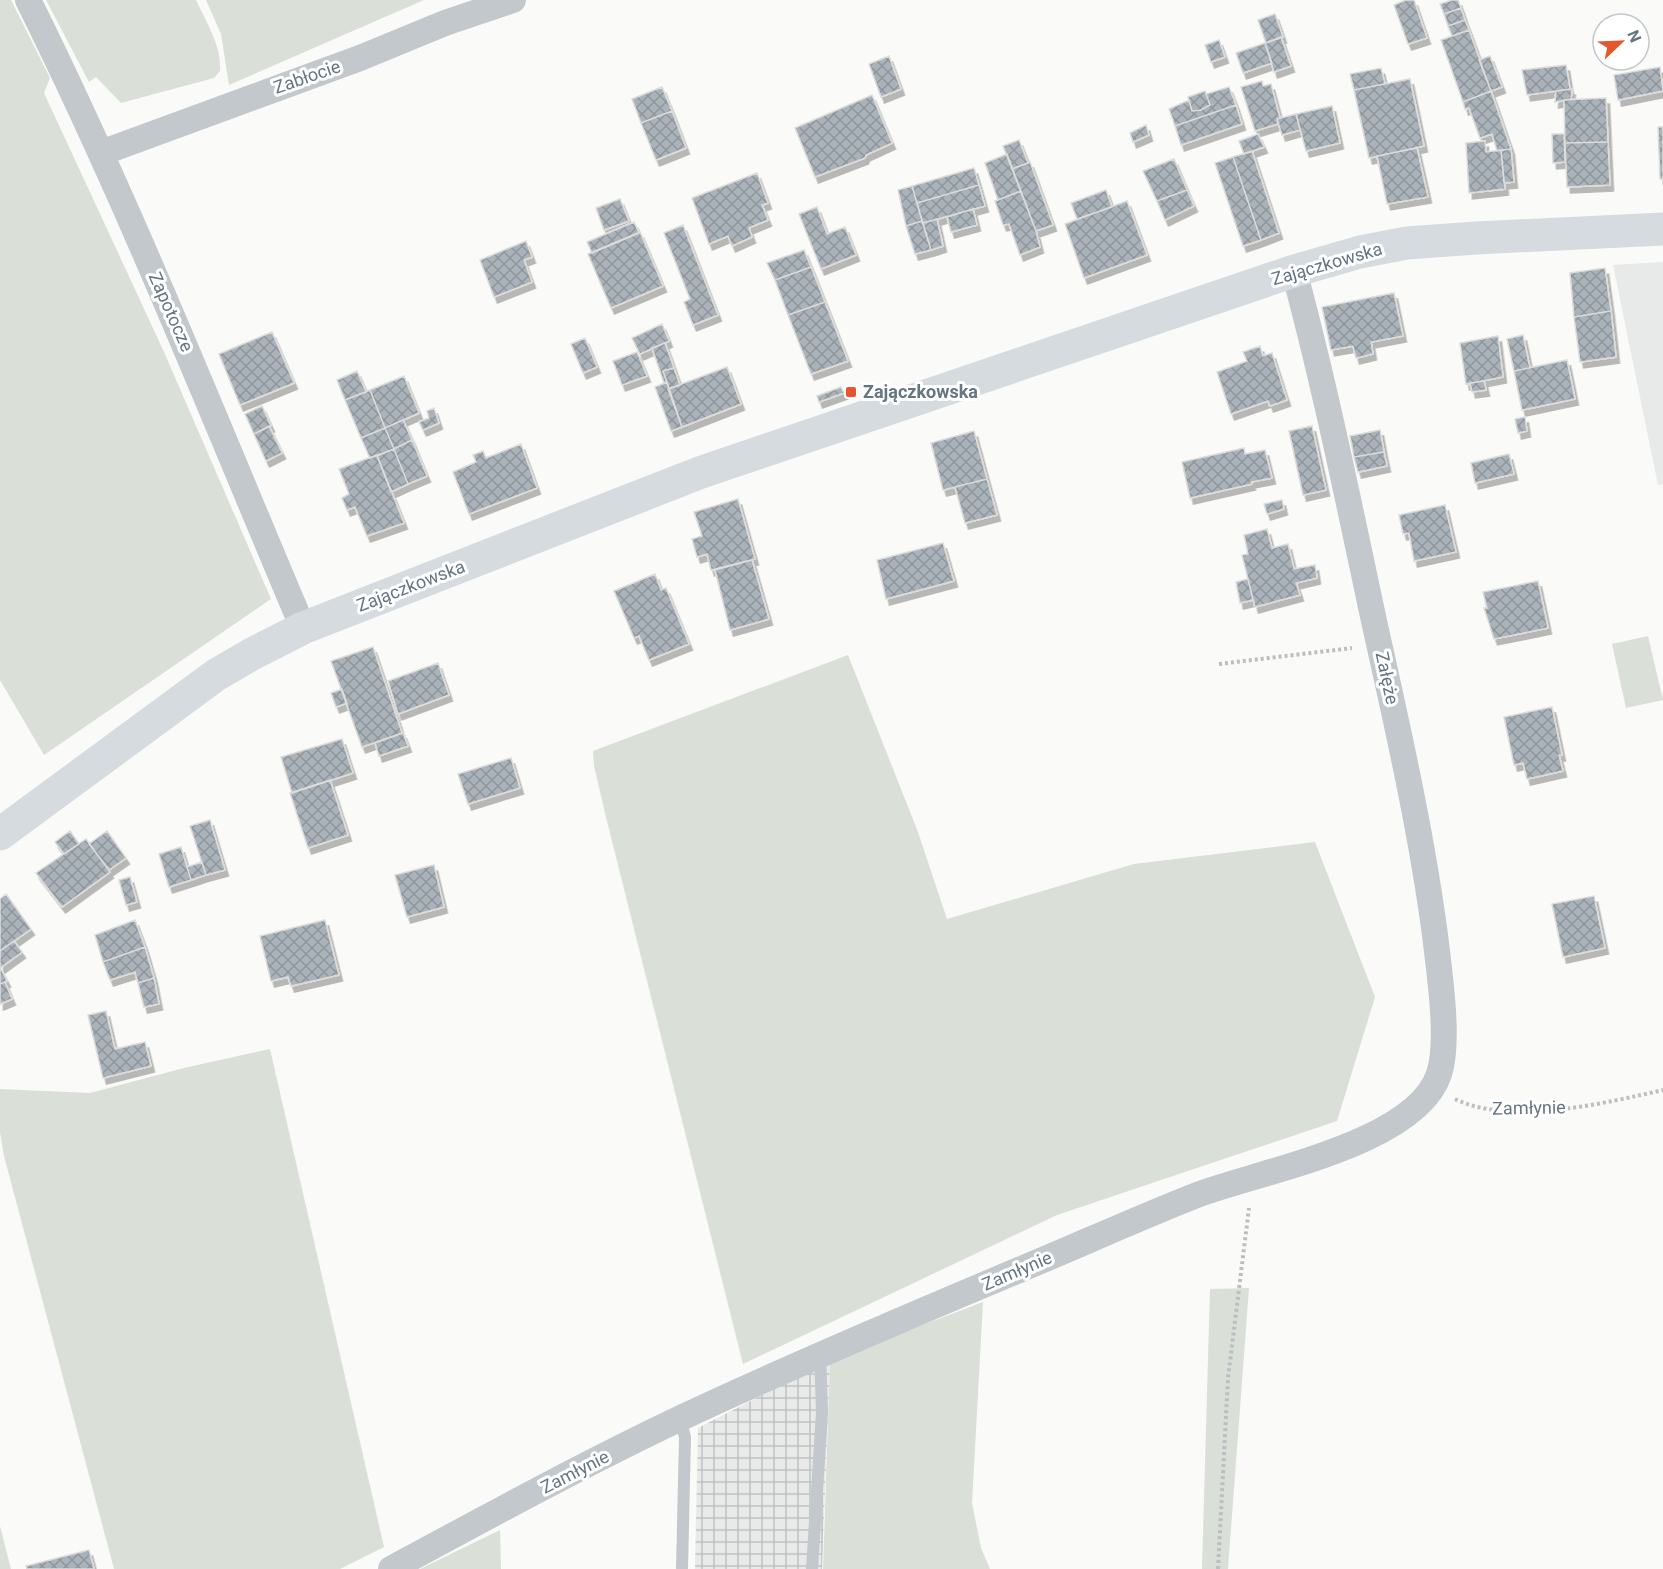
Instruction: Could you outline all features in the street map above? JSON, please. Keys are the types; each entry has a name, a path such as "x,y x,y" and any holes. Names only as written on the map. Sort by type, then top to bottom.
{"main road":[{"name":"Zajączkowska","path":"0,834 216,675 252,654 303,628 699,473 1294,271 1360,252 1407,243 1663,229"}],"street":[{"name":"Zapotocze","path":"28,0 101,153 180,332 303,628"},
{"name":"Zabłocie","path":"101,153 360,58 445,23 513,0"},
{"name":"Załęże","path":"1294,271 1323,384 1420,841 1438,961 1444,1047 1441,1071 1433,1089"},
{"name":"Zamłynie","path":"391,1569 508,1506 680,1419 820,1354 1201,1194 1344,1147 1412,1112 1423,1103 1433,1089"}],"lane":[{"path":"812,1569 822,1412 820,1354"},
{"path":"680,1419 685,1437 682,1569"}],"path":[{"path":"1219,664 1380,645"},
{"name":"Zamłynie","path":"1433,1089 1469,1106 1525,1111 1587,1106 1663,1090"},
{"path":"1218,1569 1228,1378 1249,1205 1258,1176"}],"shaded area":[{"path":"0,0 11,0 50,78 44,93 164,352 271,599 44,755 0,680"},
{"path":"46,0 196,0 216,43 220,71 214,78 121,103 96,77 89,82"},
{"path":"206,0 424,0 229,85 221,34"},
{"path":"1663,262 1663,484 1658,485 1613,265"},
{"path":"1648,636 1663,700 1626,708 1612,644"},
{"path":"848,655 918,832 947,919 1134,864 1315,842 1375,997 1337,1121 1057,1215 743,1364 606,817 594,766 593,751"},
{"path":"270,1049 384,1547 340,1569 114,1569 4,1156 0,1132 0,1089 90,1093 184,1068"},
{"path":"1249,1288 1228,1569 1202,1569 1210,1289"},
{"path":"983,1302 972,1503 981,1548 990,1569 823,1569 830,1360"},
{"path":"830,1360 822,1569 695,1569 698,1428"},
{"path":"0,1526 11,1569 0,1569"},
{"path":"500,1530 501,1569 420,1569"}],"building":[{"path":"1406,0 1414,0 1427,38 1408,44 1394,5"},
{"path":"1458,0 1461,8 1444,14 1440,4"},
{"path":"1461,8 1465,20 1448,26 1444,14"},
{"path":"1275,14 1283,37 1266,43 1258,20"},
{"path":"1465,20 1469,30 1452,36 1448,26"},
{"path":"1469,30 1491,91 1463,102 1441,40"},
{"path":"1281,37 1291,66 1274,72 1265,43"},
{"path":"1219,40 1225,57 1211,62 1205,45"},
{"path":"1265,43 1272,63 1243,73 1236,53"},
{"path":"889,56 901,89 881,97 869,64"},
{"path":"1490,56 1502,87 1491,91 1479,60"},
{"path":"1566,65 1570,89 1527,95 1522,70"},
{"path":"1660,67 1663,91 1618,100 1614,75 1651,72 1651,69"},
{"path":"1381,68 1385,84 1354,90 1350,74"},
{"path":"1410,79 1424,146 1369,158 1354,90"},
{"path":"1262,81 1263,86 1271,84 1280,118 1277,119 1278,124 1255,131 1241,87"},
{"path":"662,87 672,111 641,123 632,99"},
{"path":"1229,87 1236,105 1175,126 1169,109 1189,100 1192,111 1201,110 1210,105 1206,94"},
{"path":"1572,89 1571,99 1555,102 1556,91"},
{"path":"1205,91 1210,105 1201,110 1192,111 1188,97"},
{"path":"1491,91 1511,149 1497,151 1492,134 1480,138 1469,108 1465,109 1463,102"},
{"path":"872,95 892,143 866,155 865,158 815,177 795,128"},
{"path":"1606,98 1608,142 1565,143 1564,100"},
{"path":"1236,105 1242,124 1181,145 1175,126"},
{"path":"1332,106 1340,143 1306,151 1296,114"},
{"path":"672,111 686,148 656,160 641,123"},
{"path":"1296,114 1300,130 1282,135 1277,119"},
{"path":"1146,125 1149,135 1133,142 1130,133"},
{"path":"1658,127 1663,127 1663,179 1660,179"},
{"path":"1258,134 1264,147 1244,154 1239,141"},
{"path":"1552,134 1564,134 1565,162 1553,163"},
{"path":"1019,140 1028,163 1012,169 1003,146"},
{"path":"1485,141 1486,152 1501,150 1505,189 1469,193 1466,143"},
{"path":"1608,142 1610,185 1567,187 1565,143"},
{"path":"1417,148 1428,197 1387,204 1377,156"},
{"path":"1511,149 1514,182 1504,183 1501,150"},
{"path":"1252,151 1279,233 1261,240 1233,157"},
{"path":"1007,154 1021,191 998,200 985,163"},
{"path":"1233,157 1261,240 1243,246 1215,163"},
{"path":"1174,159 1187,190 1157,201 1143,171"},
{"path":"1030,162 1053,225 1036,231 1012,169"},
{"path":"974,168 979,185 917,203 912,186"},
{"path":"757,173 768,203 762,205 768,220 749,228 752,237 732,246 728,236 709,244 692,198"},
{"path":"979,185 985,206 923,223 917,203"},
{"path":"912,186 922,221 906,226 898,190"},
{"path":"1106,190 1112,207 1077,219 1071,203"},
{"path":"1187,190 1194,206 1165,220 1157,201"},
{"path":"1021,191 1040,247 1020,255 1009,224 1003,225 995,201"},
{"path":"620,199 629,221 604,230 596,208"},
{"path":"1127,201 1147,255 1084,278 1065,224"},
{"path":"817,207 827,234 845,227 856,255 821,269 799,214"},
{"path":"973,209 977,225 951,232 947,217"},
{"path":"937,219 943,246 931,250 923,223"},
{"path":"922,221 931,250 915,254 906,226"},
{"path":"634,222 639,233 592,253 587,242"},
{"path":"683,225 718,315 693,325 684,302 690,299 664,233"},
{"path":"640,232 663,286 611,308 588,254"},
{"path":"526,241 532,257 524,260 532,282 494,297 480,260"},
{"path":"804,250 811,267 775,280 767,263"},
{"path":"811,267 825,302 788,315 775,280"},
{"path":"1605,268 1611,311 1574,317 1570,273"},
{"path":"1394,293 1403,336 1371,342 1373,354 1356,358 1353,346 1331,350 1322,307"},
{"path":"825,302 848,361 811,374 788,315"},
{"path":"1611,311 1616,357 1580,362 1574,317"},
{"path":"662,324 669,341 640,354 632,338"},
{"path":"272,332 294,383 240,405 219,354"},
{"path":"1523,335 1530,368 1514,371 1507,339"},
{"path":"1498,336 1503,377 1466,384 1460,343"},
{"path":"585,338 597,367 583,373 571,344"},
{"path":"665,343 674,368 663,371 667,382 664,383 652,348"},
{"path":"1260,346 1263,356 1272,353 1287,400 1270,406 1268,401 1231,414 1217,372 1247,361 1243,352"},
{"path":"637,352 647,376 622,385 613,361"},
{"path":"1567,360 1575,399 1522,410 1514,371"},
{"path":"727,367 741,404 682,427 668,389"},
{"path":"674,368 680,385 669,389 663,371"},
{"path":"357,371 366,392 345,400 337,380"},
{"path":"404,376 419,413 385,428 370,390"},
{"path":"1484,381 1486,390 1472,392 1470,383"},
{"path":"667,382 682,427 671,431 655,387"},
{"path":"841,387 844,393 819,402 817,396"},
{"path":"370,390 385,428 361,438 345,400"},
{"path":"262,406 271,426 254,434 245,414"},
{"path":"434,408 439,423 423,430 419,422 429,418 427,411"},
{"path":"1525,417 1527,431 1518,433 1515,419"},
{"path":"403,420 412,440 394,449 385,428"},
{"path":"269,426 282,453 266,461 254,434"},
{"path":"1312,426 1326,490 1303,495 1289,431"},
{"path":"385,428 394,449 370,458 361,438"},
{"path":"1380,430 1384,452 1354,457 1350,436"},
{"path":"974,431 987,479 943,490 931,443"},
{"path":"412,440 427,476 408,484 394,449"},
{"path":"521,444 537,488 469,514 453,472 476,462 473,455 483,451 486,458"},
{"path":"1244,448 1245,454 1265,450 1272,478 1190,498 1182,462"},
{"path":"394,449 408,484 391,492 377,456"},
{"path":"1384,452 1387,466 1358,472 1354,457"},
{"path":"1509,454 1514,474 1475,483 1471,463"},
{"path":"377,455 404,523 367,536 355,507 347,510 342,498 349,494 339,469"},
{"path":"987,479 997,515 965,523 955,487"},
{"path":"738,499 755,559 711,570 707,554 697,557 692,539 702,536 694,512"},
{"path":"1282,500 1284,509 1267,514 1264,504"},
{"path":"1445,505 1456,552 1414,561 1409,533 1403,534 1399,515"},
{"path":"1267,529 1272,548 1288,544 1294,569 1315,565 1317,578 1296,583 1300,595 1255,607 1242,555 1248,554 1244,535"},
{"path":"943,543 954,581 886,599 877,560"},
{"path":"752,560 769,619 730,630 715,570"},
{"path":"655,574 661,590 666,588 689,644 649,660 639,636 634,638 614,591"},
{"path":"1248,579 1253,600 1240,603 1236,582"},
{"path":"1538,581 1548,628 1494,639 1484,608 1487,608 1483,592"},
{"path":"373,647 402,733 362,747 331,661"},
{"path":"438,663 449,695 398,714 388,681"},
{"path":"342,689 347,703 336,707 331,693"},
{"path":"1552,707 1563,771 1527,779 1523,763 1514,765 1504,717"},
{"path":"403,733 408,746 379,756 375,743"},
{"path":"342,739 353,773 292,793 281,757"},
{"path":"511,758 520,788 468,804 458,774"},
{"path":"330,780 348,835 308,848 290,793"},
{"path":"210,820 225,870 206,875 190,826"},
{"path":"70,831 79,844 64,854 55,842"},
{"path":"107,831 126,858 109,870 89,844"},
{"path":"86,839 110,872 62,907 36,873"},
{"path":"181,847 191,880 169,887 159,854"},
{"path":"202,862 206,875 191,880 187,867"},
{"path":"434,865 444,907 407,917 395,875"},
{"path":"130,877 137,902 126,905 119,880"},
{"path":"6,894 31,929 0,951 0,899"},
{"path":"1594,896 1605,948 1563,957 1552,904"},
{"path":"135,920 145,947 103,962 95,935"},
{"path":"325,920 339,975 291,986 288,977 271,981 260,936"},
{"path":"14,941 22,952 0,968 0,951"},
{"path":"145,947 154,978 138,983 135,972 110,980 103,962"},
{"path":"0,967 7,981 0,984"},
{"path":"154,978 159,1004 144,1007 138,983"},
{"path":"5,982 12,999 0,1004 0,984"},
{"path":"106,1011 115,1049 145,1042 151,1066 103,1078 88,1015"},
{"path":"89,1550 94,1569 27,1569 26,1566"}],"place":[{"name":"Zajączkowska","path":"851,392"}]}
